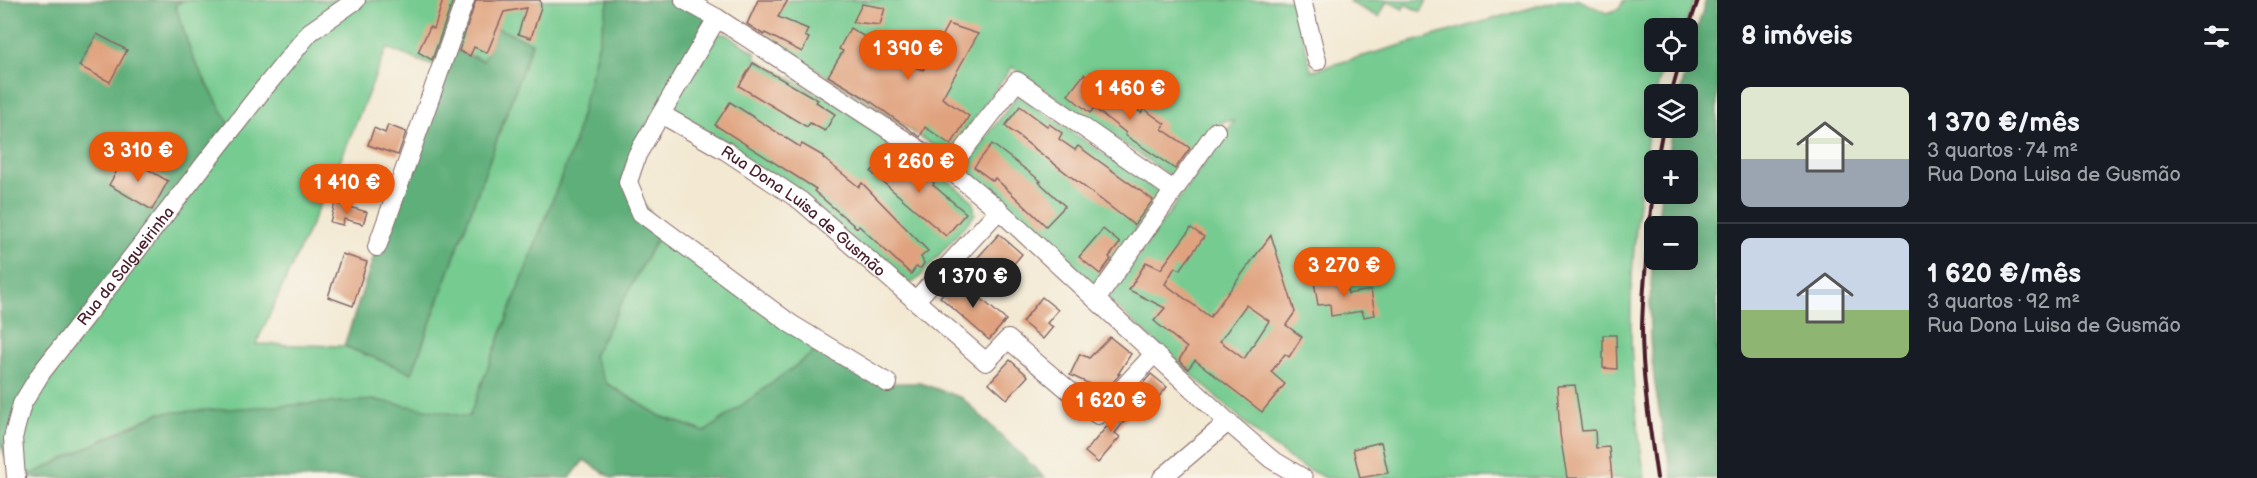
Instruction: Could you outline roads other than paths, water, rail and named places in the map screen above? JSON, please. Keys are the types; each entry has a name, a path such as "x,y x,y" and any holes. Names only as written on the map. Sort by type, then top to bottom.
{"street":[{"name":"Rua da Salgueirinha","path":"16,478 13,438 22,404 41,373 310,32 356,0"},
{"path":"377,247 465,0"},
{"path":"684,0 717,18 949,169 999,210 1228,422 1271,459 1303,478"},
{"path":"1302,0 1317,61"},
{"path":"717,18 637,155 628,182 641,213 790,324 888,383"},
{"path":"949,169 1017,81 1173,190"},
{"name":"Rua Dona Luisa de Gusmão","path":"661,114 726,151 801,201 987,362 1008,339 1098,415 1154,354"},
{"path":"1096,300 1216,131"},
{"path":"915,301 999,210"},
{"path":"1162,478 1228,422"}],"railway":[{"path":"1692,18 1698,0"},
{"path":"1674,84 1677,72"},
{"path":"1659,150 1661,138"},
{"path":"1652,204 1645,273 1642,347 1657,478"}]}
